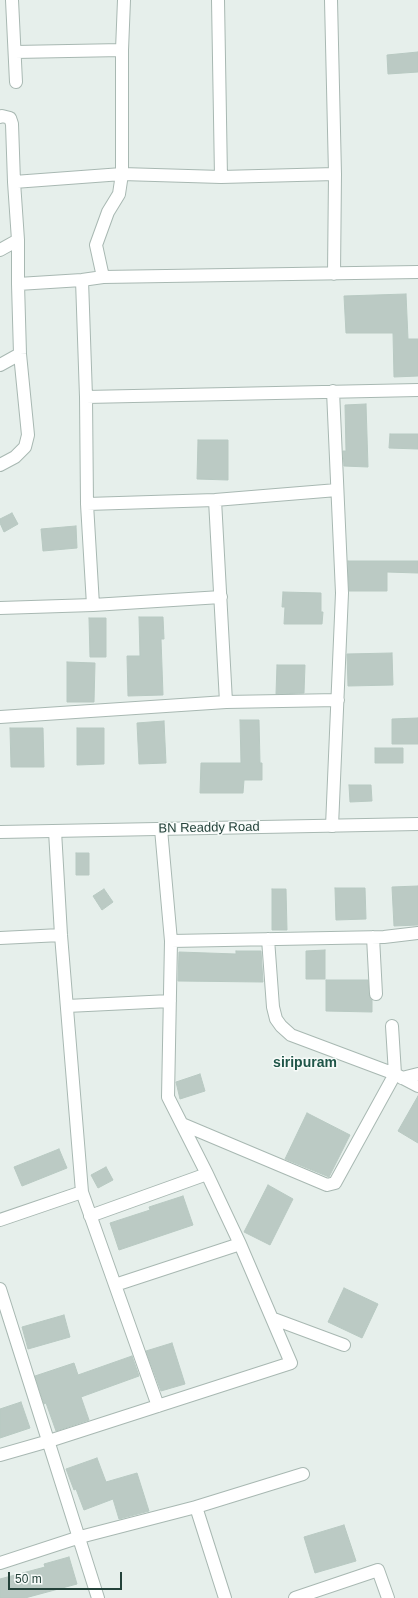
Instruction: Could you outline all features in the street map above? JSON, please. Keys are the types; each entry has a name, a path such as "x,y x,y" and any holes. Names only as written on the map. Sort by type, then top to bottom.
{"street":[{"path":"0,4 7,0"},
{"path":"12,0 16,82"},
{"path":"102,277 96,245 108,212 119,194 122,174 122,50 124,0"},
{"path":"218,0 221,177"},
{"path":"331,0 335,174 334,274"},
{"path":"15,52 122,50"},
{"path":"0,117 10,118 12,124 18,240 20,354 28,435 25,447 15,457 0,465"},
{"path":"14,182 122,174 221,177 335,174"},
{"path":"0,250 18,240"},
{"path":"18,284 82,280 102,277 418,272"},
{"path":"82,280 86,397 87,504 93,605"},
{"path":"0,365 20,354"},
{"path":"86,397 418,390"},
{"path":"332,826 342,593 333,391"},
{"path":"87,504 215,500 337,490"},
{"path":"215,500 226,702"},
{"path":"0,608 93,605 221,597"},
{"path":"0,717 226,702 338,700"},
{"name":"BN Readdy Road","path":"0,832 418,824"},
{"path":"0,1455 49,1441 291,1363 274,1319 240,1244 207,1174 168,1098 171,941 161,829"},
{"path":"55,831 61,935 82,1192 158,1406"},
{"path":"171,941 373,937 418,933"},
{"path":"0,938 61,935"},
{"path":"373,937 376,994"},
{"path":"268,939 273,1007 276,1019 281,1026 291,1035 398,1076 418,1086"},
{"path":"67,1006 170,1001"},
{"path":"182,1124 327,1186 335,1183 398,1076 392,1026"},
{"path":"398,1076 418,1074"},
{"path":"90,1216 207,1174"},
{"path":"0,1220 82,1192"},
{"path":"115,1285 240,1244"},
{"path":"0,1289 80,1537 98,1598"},
{"path":"274,1319 344,1345"},
{"path":"0,1563 80,1537 196,1507 303,1474"},
{"path":"196,1507 226,1598"},
{"path":"295,1598 378,1570 388,1598"}],"building":[{"path":"418,52 418,72 388,74 387,55"},
{"path":"406,294 408,339 418,339 418,376 394,377 393,333 346,333 344,296"},
{"path":"366,404 368,467 344,466 343,451 346,451 345,405"},
{"path":"390,434 418,434 418,449 389,448"},
{"path":"198,440 228,440 228,480 197,479"},
{"path":"12,513 18,524 4,532 0,519"},
{"path":"76,526 77,548 43,551 41,529"},
{"path":"348,561 418,561 418,573 387,572 387,591 349,591"},
{"path":"283,592 321,593 321,612 323,612 322,624 284,624 285,607 282,607"},
{"path":"139,617 163,617 164,639 161,639 163,695 128,696 127,656 140,656"},
{"path":"89,618 106,618 106,657 90,657"},
{"path":"392,653 393,685 348,686 347,654"},
{"path":"67,662 95,663 94,702 67,702"},
{"path":"277,665 305,665 304,693 276,694"},
{"path":"418,718 418,744 392,744 392,719"},
{"path":"240,720 259,720 262,780 244,780 243,793 200,793 201,763 241,763"},
{"path":"164,721 166,763 139,764 137,723"},
{"path":"10,728 43,728 44,767 11,767"},
{"path":"77,728 104,728 104,764 77,765"},
{"path":"375,748 403,748 403,763 375,763"},
{"path":"349,785 371,785 372,801 350,802"},
{"path":"76,853 89,853 89,875 76,875"},
{"path":"418,886 418,925 394,926 392,887"},
{"path":"335,888 365,888 366,919 336,920"},
{"path":"104,889 113,902 102,910 93,896"},
{"path":"272,889 286,889 287,930 272,930"},
{"path":"325,950 325,979 306,979 306,951"},
{"path":"236,951 261,951 263,982 178,981 179,952 236,954"},
{"path":"326,980 368,980 369,995 372,1000 372,1012 326,1011"},
{"path":"200,1074 205,1091 180,1099 176,1082"},
{"path":"418,1096 418,1143 398,1131"},
{"path":"307,1113 350,1135 329,1177 285,1159"},
{"path":"59,1149 67,1168 22,1186 14,1167"},
{"path":"106,1167 113,1180 98,1188 91,1175"},
{"path":"268,1185 293,1199 270,1245 244,1232"},
{"path":"183,1196 193,1225 119,1250 110,1223 150,1210 149,1207"},
{"path":"344,1288 378,1304 362,1338 328,1322"},
{"path":"64,1315 70,1337 28,1349 22,1327"},
{"path":"172,1343 185,1384 161,1391 146,1351"},
{"path":"132,1356 139,1376 81,1397 89,1420 56,1431 46,1403 44,1404 35,1376 74,1363 78,1375"},
{"path":"21,1402 30,1428 0,1438 0,1409"},
{"path":"97,1458 106,1482 137,1473 149,1511 119,1519 113,1499 84,1510 66,1469"},
{"path":"344,1525 356,1561 315,1573 304,1537"},
{"path":"69,1557 77,1584 25,1598 0,1598 0,1579 45,1567 44,1564"}],"district":[{"name":"siripuram","path":"305,1063"}]}
